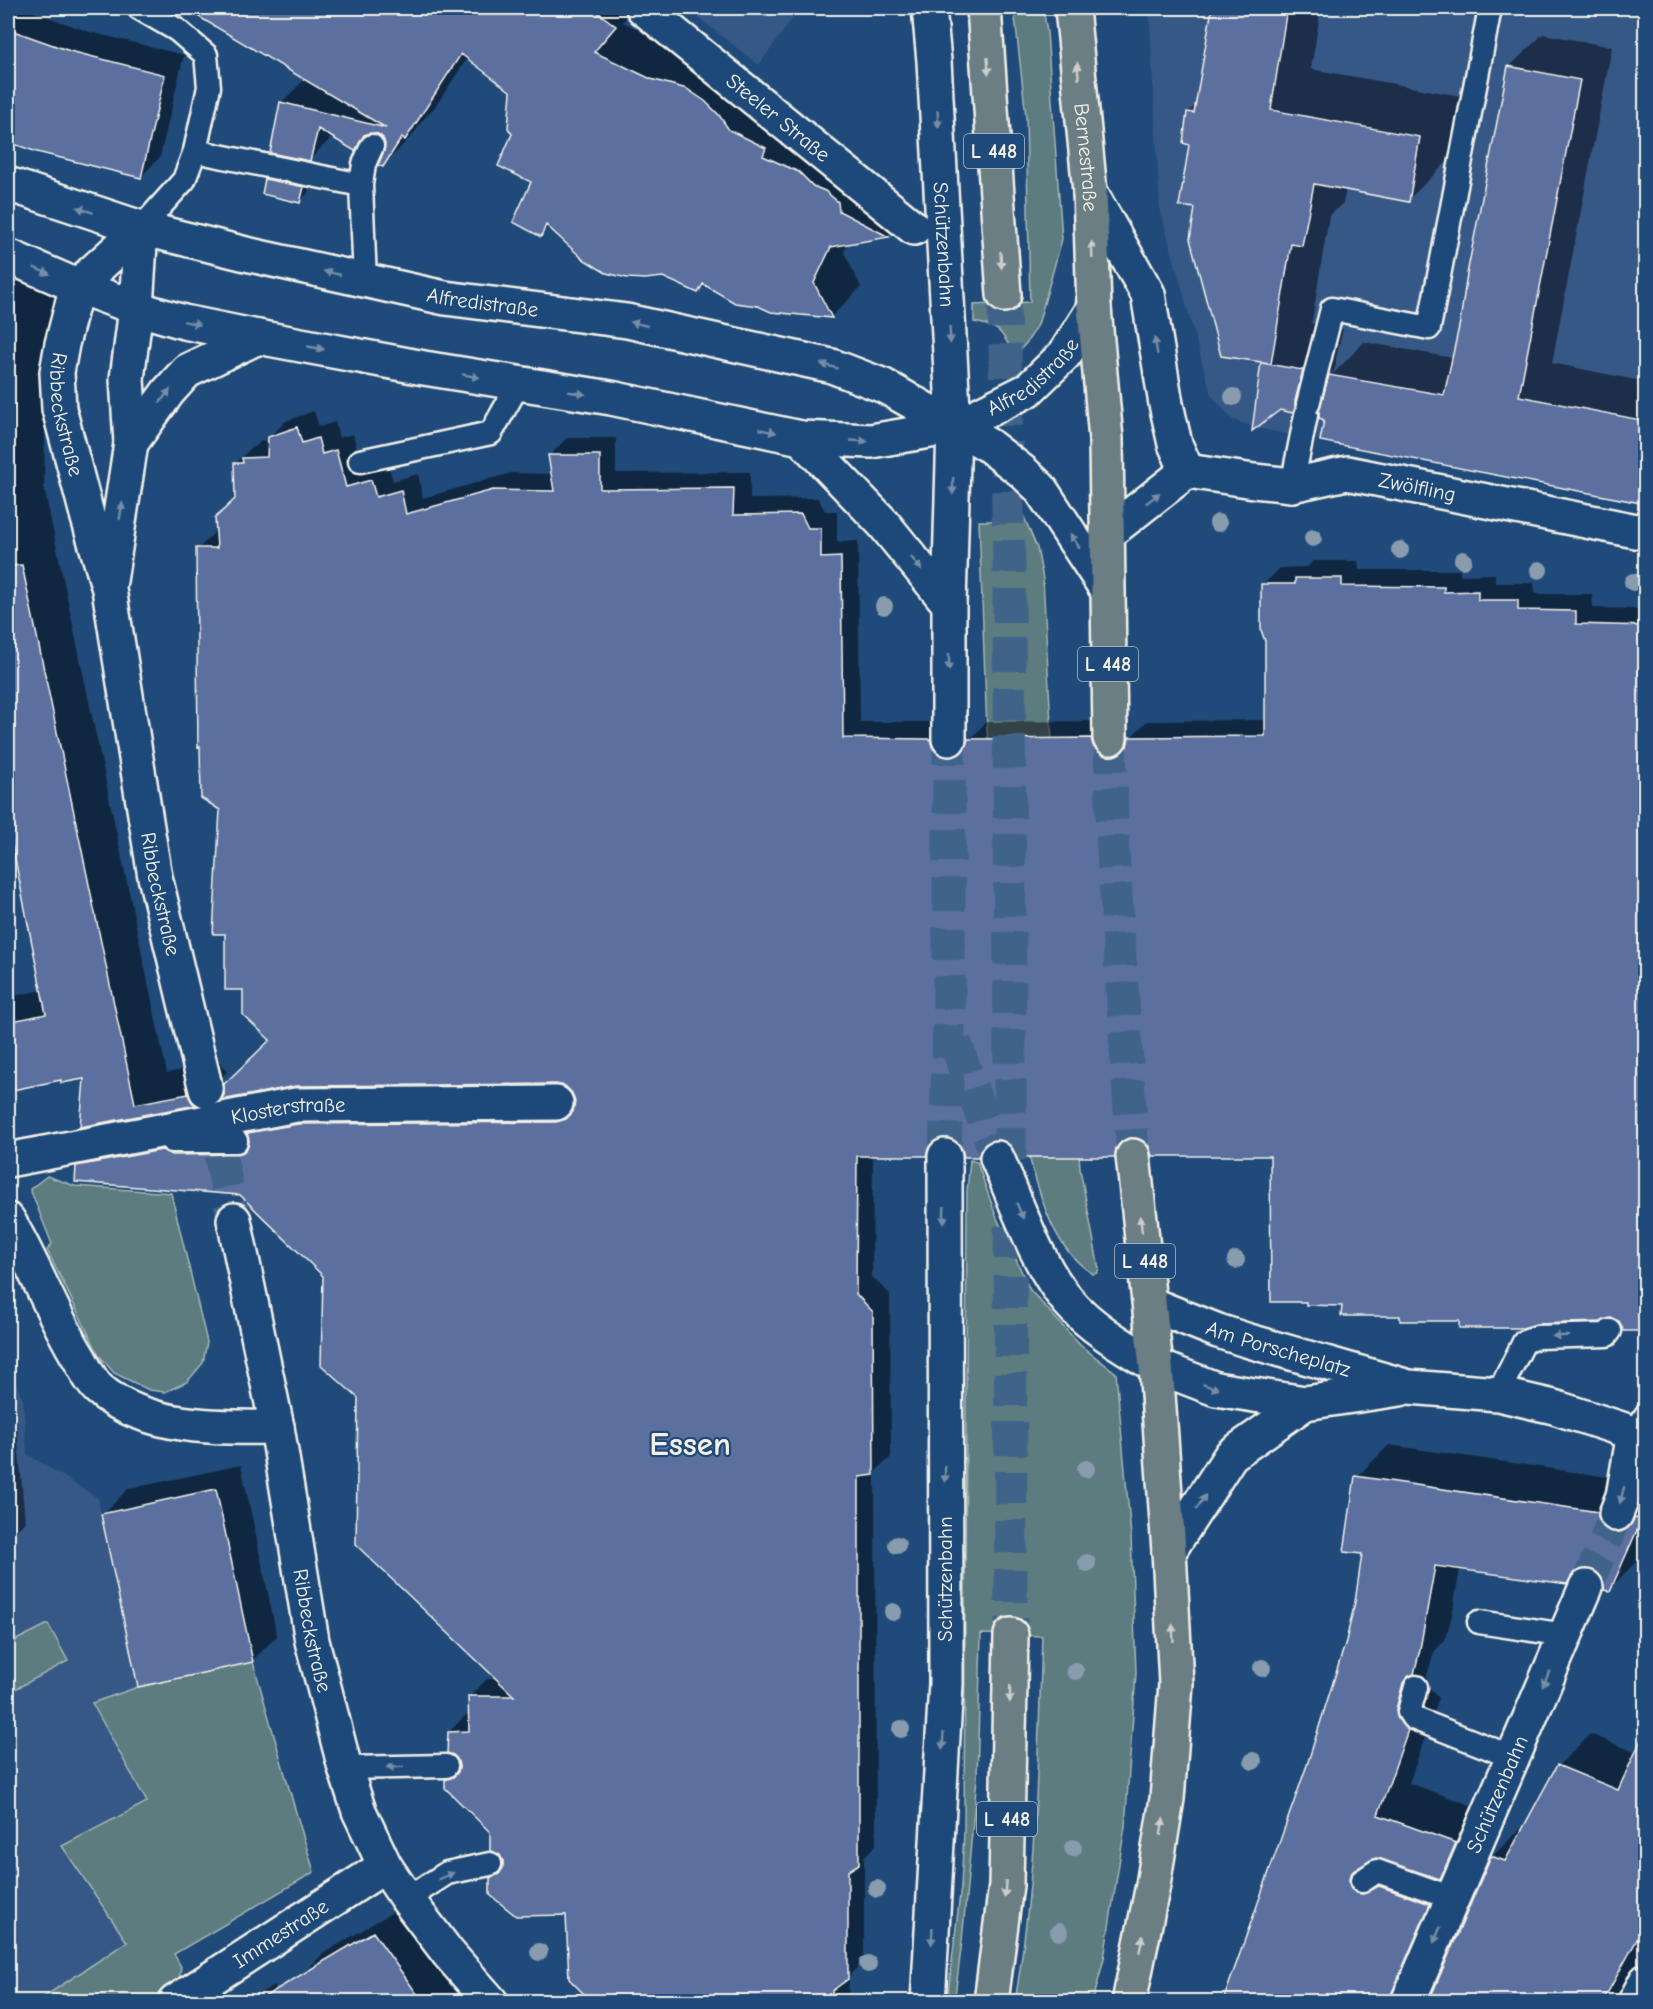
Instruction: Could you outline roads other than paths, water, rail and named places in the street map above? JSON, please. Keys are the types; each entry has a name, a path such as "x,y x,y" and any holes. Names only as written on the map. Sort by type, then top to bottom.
{"main road":[{"name":"L 448","path":"984,8 1004,295"},
{"name":"Bernestraße","path":"1072,8 1090,192 1094,308"},
{"name":"L 448","path":"1094,308 1106,439 1110,738"},
{"name":"L 448","path":"1129,2001 1153,1885 1167,1799 1176,1684 1156,1366 1133,1156"},
{"name":"L 448","path":"991,2001 1006,1885 1011,1635"}],"street":[{"name":"Steeler Straße","path":"643,8 914,228"},
{"name":"Schützenbahn","path":"929,8 934,61 954,427 949,604 949,739"},
{"name":"Alfredistraße","path":"8,184 141,228 365,281 445,298 627,321 832,366 884,386 954,427"},
{"path":"1090,192 1148,294 1175,444 1187,471 1107,534"},
{"path":"77,286 141,228"},
{"name":"Ribbeckstraße","path":"109,590 131,443 128,379 136,308 141,228"},
{"name":"Alfredistraße","path":"8,256 77,286 136,308 184,322 258,337 611,398 801,438 871,441 954,427 1028,390 1065,354 1094,308"},
{"name":"Ribbeckstraße","path":"77,286 57,372 59,409 109,590 155,877 206,1090"},
{"name":"Ribbeckstraße","path":"131,443 168,392 187,371 258,337"},
{"path":"954,427 988,445 1040,488 1107,590"},
{"path":"801,438 884,523 949,604"},
{"name":"Zwölfling","path":"1187,471 1254,482 1292,485 1347,473 1646,533"},
{"name":"Klosterstraße","path":"16,1158 296,1105 556,1103"},
{"name":"Schützenbahn","path":"928,2001 946,1683 945,1156"},
{"path":"998,1158 1041,1259 1068,1301 1109,1338 1156,1366"},
{"path":"8,1220 70,1344 97,1387 129,1410 148,1417 203,1425 277,1427"},
{"name":"Ribbeckstraße","path":"234,1220 277,1427 312,1641 359,1811 385,1866 407,1899 448,1953 491,2001"},
{"name":"Am Porscheplatz","path":"1150,1304 1246,1340 1409,1387 1498,1394 1642,1428"},
{"name":"Am Porscheplatz","path":"1156,1366 1216,1389 1305,1403 1409,1387"},
{"path":"1169,1551 1231,1455 1305,1403"},
{"path":"1616,1514 1642,1428"},
{"name":"Schützenbahn","path":"1408,2001 1586,1587"},
{"name":"Immestraße","path":"175,2001 385,1866"},
{"path":"1635,2001 1646,1982"}],"lane":[{"path":"139,8 177,30 206,55 209,87 195,151 184,180 141,228"},
{"path":"1292,485 1307,410 1332,309 1429,327 1490,8"},
{"path":"365,281 361,185 364,164 372,146"},
{"path":"195,151 361,185"},
{"path":"360,461 491,432 519,383"},
{"path":"165,1141 236,1141"},
{"path":"1498,1394 1524,1342 1537,1337 1607,1335 1610,1331"},
{"path":"1479,1622 1565,1635"},
{"path":"1416,1687 1409,1712 1413,1718 1512,1757"},
{"path":"345,1767 446,1766"},
{"path":"407,1899 447,1873 490,1864"},
{"path":"1362,1881 1377,1871 1453,1898"}],"tunnel":[{"path":"1004,295 1009,564 1011,1635"},
{"path":"1110,738 1113,850 1133,1156"},
{"path":"945,1156 949,1027 949,739"},
{"path":"955,1042 997,1158"},
{"path":"210,1107 234,1220"},
{"path":"1586,1587 1616,1514"}],"district":[{"name":"Essen","path":"690,1443"}]}
